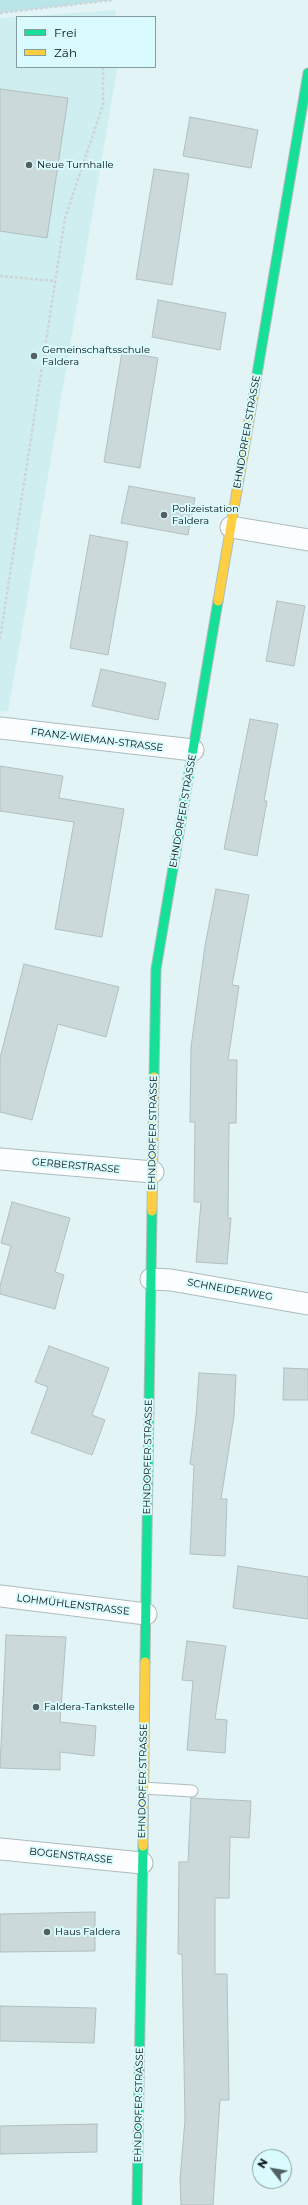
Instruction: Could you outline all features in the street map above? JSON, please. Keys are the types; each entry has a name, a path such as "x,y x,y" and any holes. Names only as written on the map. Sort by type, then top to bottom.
{"street":[{"name":"EHNDORFER STRASSE","path":"138,2205 156,969 308,78"},
{"path":"231,527 308,540"},
{"name":"FRANZ-WIEMAN-STRASSE","path":"0,728 193,750"},
{"name":"GERBERSTRASSE","path":"0,1159 153,1172"},
{"name":"SCHNEIDERWEG","path":"151,1279 171,1280 308,1304"},
{"name":"LOHMÜHLENSTRASSE","path":"0,1596 146,1614"},
{"name":"BOGENSTRASSE","path":"0,1849 142,1863"}],"lane":[{"path":"143,1788 192,1791"}],"path":[{"path":"0,13 113,0"},
{"path":"0,640 65,218 103,105 103,68"},
{"path":"0,276 55,281"}],"shaded area":[{"path":"0,0 113,0 0,13"},
{"path":"115,10 116,16 34,16"},
{"name":"Gemeinschaftsschule Faldera","path":"16,17 16,68 117,68 8,712 0,711 0,18"}],"building":[{"name":"Neue Turnhalle","path":"0,89 68,98 47,238 0,231"},
{"path":"190,117 258,130 251,168 183,156"},
{"path":"154,169 189,174 172,285 136,279"},
{"path":"158,300 226,313 220,350 152,337"},
{"path":"122,352 158,358 140,468 104,462"},
{"path":"129,486 195,498 188,535 121,523"},
{"path":"90,535 128,542 108,655 70,648"},
{"path":"277,601 305,606 294,666 266,661"},
{"path":"101,669 166,683 158,720 92,706"},
{"path":"250,719 278,724 264,801 267,801 257,856 224,849"},
{"path":"0,766 63,776 59,798 124,809 102,937 55,929 74,822 0,811"},
{"path":"216,889 249,895 232,985 239,986 228,1060 237,1060 236,1123 229,1123 228,1218 231,1218 227,1264 196,1262 201,1202 194,1202 195,1122 190,1122 191,1047 205,946"},
{"path":"24,964 119,987 106,1037 58,1024 32,1120 0,1112 0,1058"},
{"path":"12,1202 70,1218 55,1272 64,1275 55,1309 0,1294 0,1286 11,1246 1,1243"},
{"path":"49,1346 109,1368 92,1415 105,1420 92,1455 31,1433 48,1387 35,1382"},
{"path":"284,1368 308,1369 308,1400 283,1400"},
{"path":"199,1373 236,1375 234,1416 221,1499 227,1499 225,1556 190,1554 194,1465 190,1464 196,1416"},
{"path":"238,1566 308,1577 308,1619 233,1608"},
{"path":"6,1635 66,1637 60,1722 96,1726 94,1756 60,1752 60,1770 0,1768"},
{"path":"187,1641 226,1646 215,1719 227,1720 225,1753 187,1750 193,1681 182,1680"},
{"path":"191,1798 251,1801 249,1838 230,1837 229,1898 215,1898 215,1974 227,1974 229,2100 220,2100 213,2205 181,2205 180,2179 185,2120 182,1954 178,1954 179,1862 188,1862"},
{"name":"Haus Faldera","path":"95,1912 95,1951 0,1952 0,1914"},
{"path":"0,2006 96,2008 94,2043 0,2041"},
{"path":"97,2124 97,2152 0,2154 0,2126"}],"traffic: fast":[{"path":"255,386 308,73"},
{"path":"154,1077 156,969 218,601"},
{"path":"145,1662 152,1211"},
{"path":"137,2205 143,1846"}],"traffic: slow":[{"path":"218,601 255,386"},
{"path":"152,1211 154,1077"},
{"path":"143,1846 145,1662"}],"place":[{"name":"Neue Turnhalle","path":"29,165"},
{"name":"Gemeinschaftsschule Faldera","path":"34,356"},
{"name":"Polizeistation Faldera","path":"164,515"},
{"name":"Faldera-Tankstelle","path":"36,1707"},
{"name":"Haus Faldera","path":"47,1932"}]}
